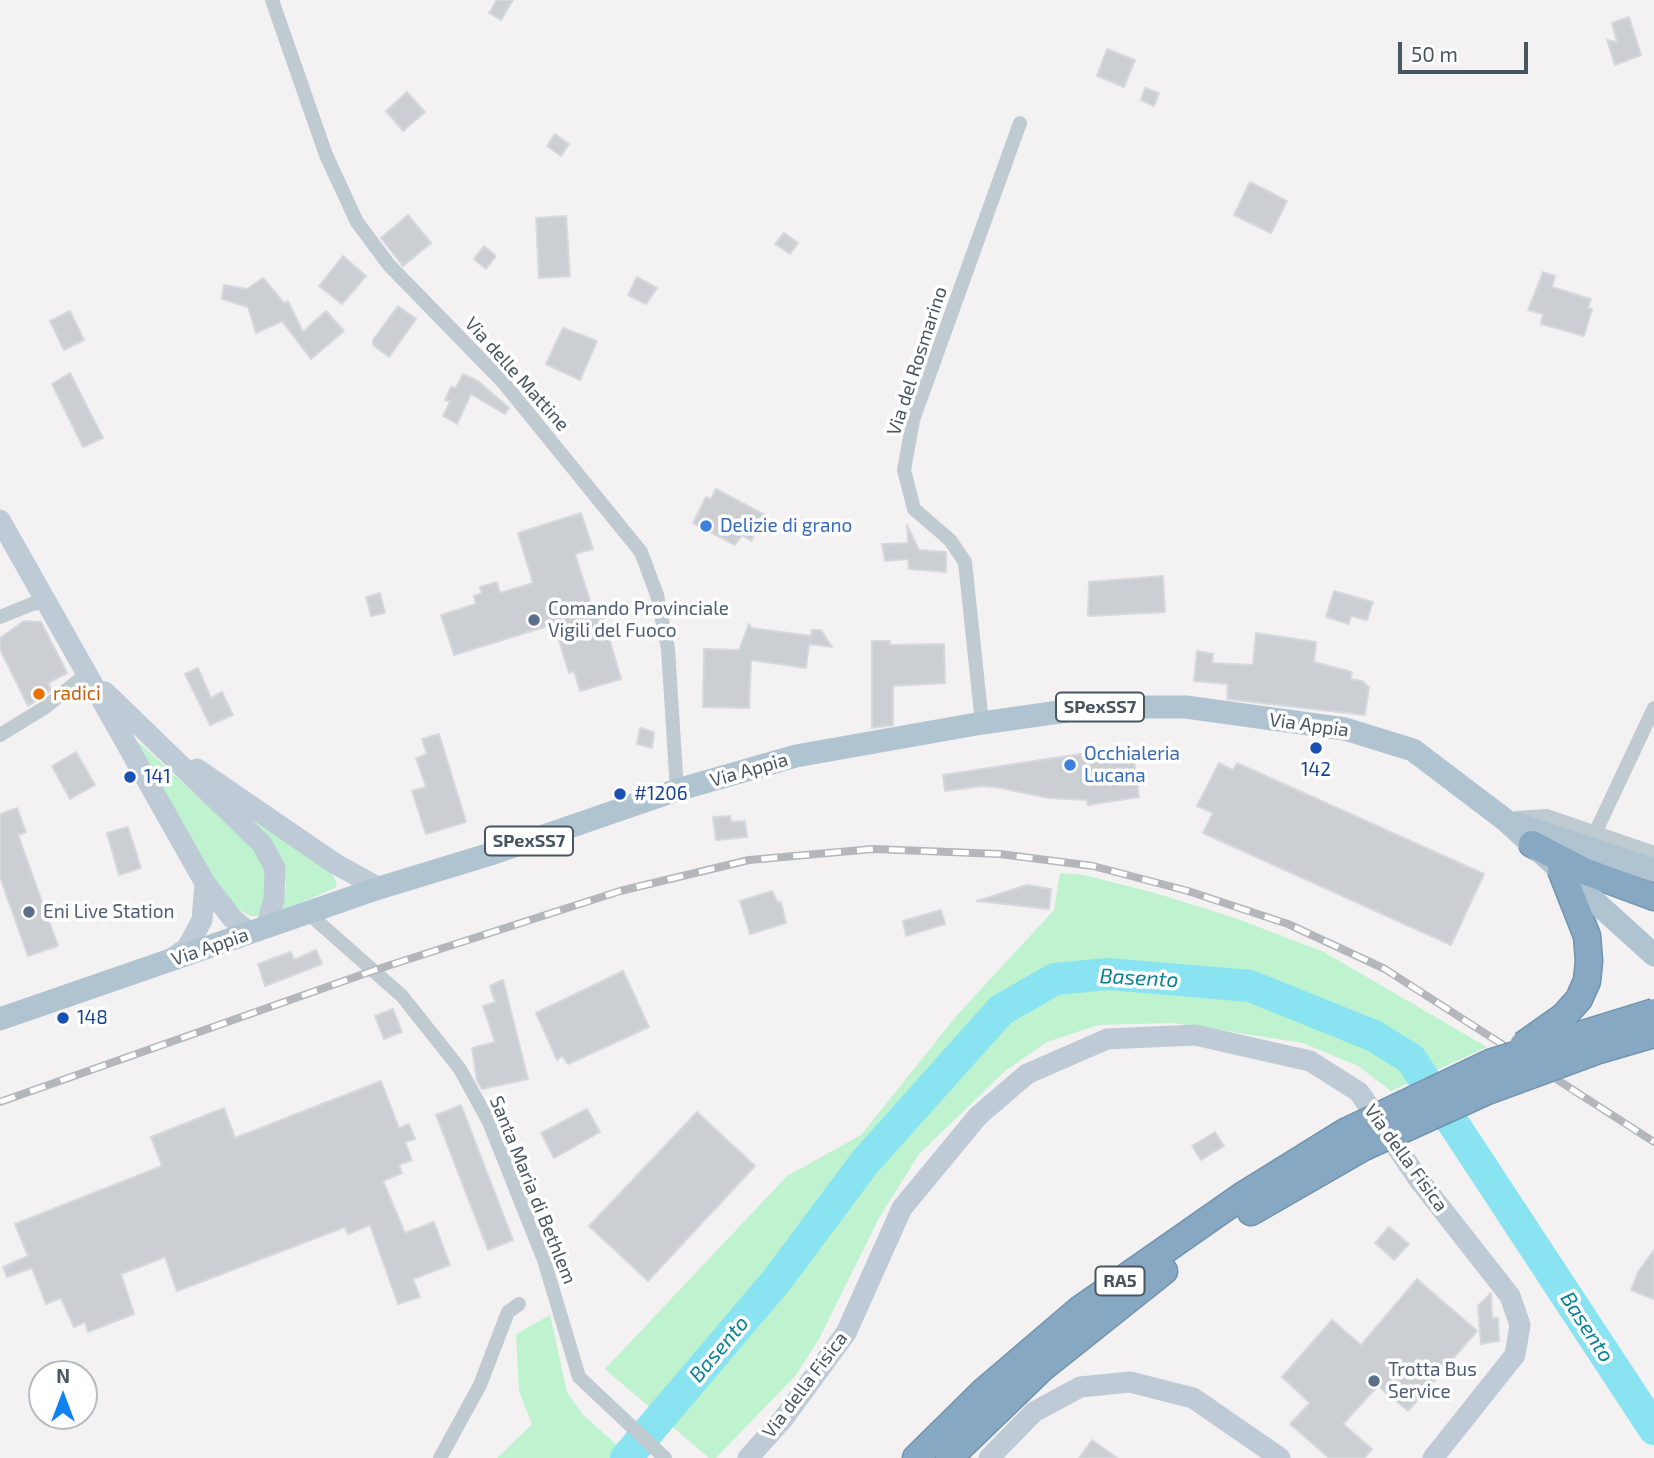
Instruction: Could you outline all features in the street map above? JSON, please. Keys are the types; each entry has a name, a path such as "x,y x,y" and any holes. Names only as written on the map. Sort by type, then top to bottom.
{"highway":[{"path":"1532,844 1584,871 1654,897"},
{"path":"1492,1062 1528,1042 1564,1016 1579,999 1587,981 1589,961 1584,927 1560,870"},
{"name":"RA5","path":"916,1458 983,1392 1079,1310 1245,1194 1354,1139 1492,1062 1654,1012"},
{"name":"RA5","path":"949,1458 1041,1369 1149,1281 1354,1139 1599,1050 1654,1034"}],"main road":[{"name":"Via Appia","path":"0,1019 379,888 494,853 677,790 796,756 982,723 1094,707 1186,707 1345,729 1413,750 1504,819"},
{"name":"SPexSS7","path":"1504,819 1654,955"},
{"name":"SPexSS7","path":"1504,819 1654,870"}],"street":[{"name":"Via delle Mattine","path":"272,0 326,155 357,222 389,265 503,382 640,552 657,596 668,649 677,790"},
{"name":"Via del Rosmarino","path":"982,723 965,562 950,540 914,509 904,470 913,420 1020,123"},
{"path":"0,520 91,677 134,762 205,883 232,918 258,930 275,881 275,868 262,845 91,677"},
{"path":"0,617 32,604 46,602"},
{"path":"0,735 91,677"},
{"path":"1596,831 1654,708"},
{"path":"158,742 334,863 379,888"},
{"path":"1504,819 1547,816 1654,853"},
{"path":"167,962 187,948 195,937 204,912 205,883"},
{"name":"Santa Maria di Bethlem","path":"308,913 402,996 460,1069 489,1122 540,1249 579,1377 665,1458"},
{"name":"Via della Fisica","path":"748,1458 783,1419 846,1333 902,1208 978,1116 1027,1074 1107,1039 1195,1035 1310,1061 1359,1092 1419,1180 1510,1296 1520,1325 1515,1355 1433,1458"},
{"path":"440,1458 480,1385 508,1312 520,1304"},
{"path":"989,1458 1034,1412 1080,1387 1130,1382 1193,1398 1280,1458"}],"green space":[{"path":"135,743 140,743 261,855 268,885 258,916 250,916 234,906 222,893"},
{"path":"220,789 329,868 337,883 335,888 282,911 286,887 284,867"},
{"path":"1060,873 1084,875 1155,893 1235,918 1324,952 1487,1047 1391,1091 1358,1066 1303,1043 1174,1023 1098,1025 1047,1042 1005,1071 919,1154 879,1218 819,1339 796,1375 716,1458 709,1458 605,1369 787,1176 861,1135 958,1014 1054,910"},
{"path":"550,1315 567,1392 583,1415 632,1458 497,1458 532,1424 519,1391 516,1334"}],"building":[{"path":"497,0 513,0 501,20 489,13"},
{"path":"1629,17 1641,55 1615,65 1607,40 1617,42 1612,23"},
{"path":"1107,49 1135,60 1124,87 1097,76"},
{"path":"1145,88 1159,93 1154,106 1141,100"},
{"path":"407,92 425,112 403,131 386,111"},
{"path":"555,134 569,144 561,156 547,146"},
{"path":"1250,182 1287,201 1271,233 1234,215"},
{"path":"408,215 431,243 403,266 381,238"},
{"path":"566,216 570,276 539,278 536,218"},
{"path":"784,233 798,243 790,254 775,244"},
{"path":"484,246 496,256 486,269 474,259"},
{"path":"343,256 366,276 342,304 319,286"},
{"path":"1543,272 1555,276 1552,287 1591,299 1588,308 1592,309 1584,336 1541,324 1543,314 1528,310"},
{"path":"637,277 657,288 646,304 628,295"},
{"path":"263,278 284,303 288,301 303,332 326,311 344,331 311,359 282,321 256,333 248,307 222,299 224,285 247,289"},
{"path":"398,306 416,319 389,357 373,345 373,340"},
{"path":"70,311 84,340 64,350 50,321"},
{"path":"563,328 597,341 580,380 546,364"},
{"path":"70,373 103,438 83,447 52,384"},
{"path":"463,374 478,381 509,408 505,414 471,394 457,424 443,416 450,402 445,400 451,387 456,388"},
{"path":"716,489 765,515 751,541 742,535 735,545 693,523 706,497 711,499"},
{"path":"581,513 593,549 575,554 594,613 601,610 621,679 580,691 574,671 569,673 554,624 454,655 441,615 476,604 474,596 482,593 480,587 497,582 500,593 533,583 518,533"},
{"path":"907,525 919,550 946,552 946,572 909,569 908,559 885,561 882,544 908,543"},
{"path":"1163,576 1165,612 1088,616 1089,582"},
{"path":"1334,591 1373,602 1367,620 1351,616 1349,624 1326,617"},
{"path":"380,593 385,613 371,616 366,597"},
{"path":"24,621 41,622 67,673 48,683 52,690 28,706 0,649 0,638"},
{"path":"749,624 751,628 811,636 812,630 821,630 832,647 809,644 806,668 751,660 749,708 703,707 704,649 739,650"},
{"path":"1256,633 1316,642 1314,662 1352,672 1351,679 1362,681 1369,687 1365,715 1227,699 1228,684 1194,681 1197,651 1213,654 1212,663 1253,665"},
{"path":"872,641 890,641 890,645 944,644 945,683 893,686 893,725 872,728"},
{"path":"198,668 211,698 222,692 233,715 210,725 185,674"},
{"path":"640,728 654,732 652,748 637,744"},
{"path":"439,734 466,822 426,834 412,791 426,787 416,758 427,754 422,739"},
{"path":"1132,746 1139,797 1088,805 1087,800 1049,798 983,786 945,791 943,775"},
{"path":"76,752 95,785 70,799 52,766"},
{"path":"1219,763 1233,770 1237,763 1484,874 1451,945 1203,833 1213,813 1197,806"},
{"name":"Eni Live Station","path":"17,808 26,832 18,835 58,946 28,956 0,877 0,814"},
{"path":"730,816 731,822 745,821 747,837 716,840 713,817"},
{"path":"128,827 141,868 119,875 107,833"},
{"path":"1027,885 1051,889 1049,909 977,901"},
{"path":"772,891 778,903 781,902 786,923 750,934 740,901"},
{"path":"941,910 945,924 906,936 903,921"},
{"path":"316,950 322,964 265,986 258,964 291,952 294,960"},
{"path":"623,971 649,1027 568,1064 562,1056 557,1060 536,1013"},
{"path":"503,980 528,1079 482,1089 477,1081 472,1048 495,1042 483,1006 495,1002 490,986"},
{"path":"393,1009 402,1032 384,1039 375,1016"},
{"path":"381,1081 399,1128 409,1124 415,1139 405,1142 412,1160 399,1165 402,1173 383,1181 405,1233 434,1222 450,1265 413,1279 420,1297 398,1304 370,1225 348,1234 345,1227 177,1291 165,1257 121,1274 134,1314 88,1332 85,1322 74,1327 61,1298 46,1304 32,1268 7,1277 3,1267 28,1256 15,1224 162,1166 151,1137 224,1108 235,1138"},
{"path":"461,1105 513,1240 488,1250 436,1115"},
{"path":"587,1109 600,1132 554,1158 541,1133"},
{"path":"697,1112 755,1166 648,1281 589,1226"},
{"path":"1215,1132 1224,1146 1201,1160 1192,1146"},
{"path":"1389,1227 1409,1244 1394,1260 1375,1243"},
{"path":"1654,1250 1654,1299 1631,1290 1638,1272"},
{"path":"1417,1279 1477,1331 1408,1411 1378,1386 1343,1424 1372,1449 1364,1458 1329,1458 1290,1424 1310,1403 1282,1377 1332,1320 1361,1345"},
{"path":"1491,1293 1492,1318 1498,1318 1499,1341 1481,1344 1478,1306"},
{"path":"1092,1440 1117,1458 1079,1458"}],"waterway":[{"name":"Basento","path":"626,1458 777,1280 865,1162 1001,1010 1055,979 1108,974 1250,986 1374,1036 1411,1059 1654,1429"}],"railway":[{"path":"0,1102 375,970 620,891 749,860 873,849 1000,854 1093,866 1188,891 1288,924 1385,969 1654,1142"}],"place":[{"name":"Delizie di grano","path":"706,526"},
{"name":"Comando Provinciale Vigili del Fuoco","path":"534,620"},
{"name":"radici","path":"39,694"},
{"name":"142","path":"1316,748"},
{"name":"Occhialeria Lucana","path":"1070,765"},
{"name":"141","path":"130,777"},
{"name":"#1206","path":"620,794"},
{"name":"Eni Live Station","path":"29,912"},
{"name":"148","path":"63,1018"},
{"name":"Trotta Bus Service","path":"1374,1381"}]}
